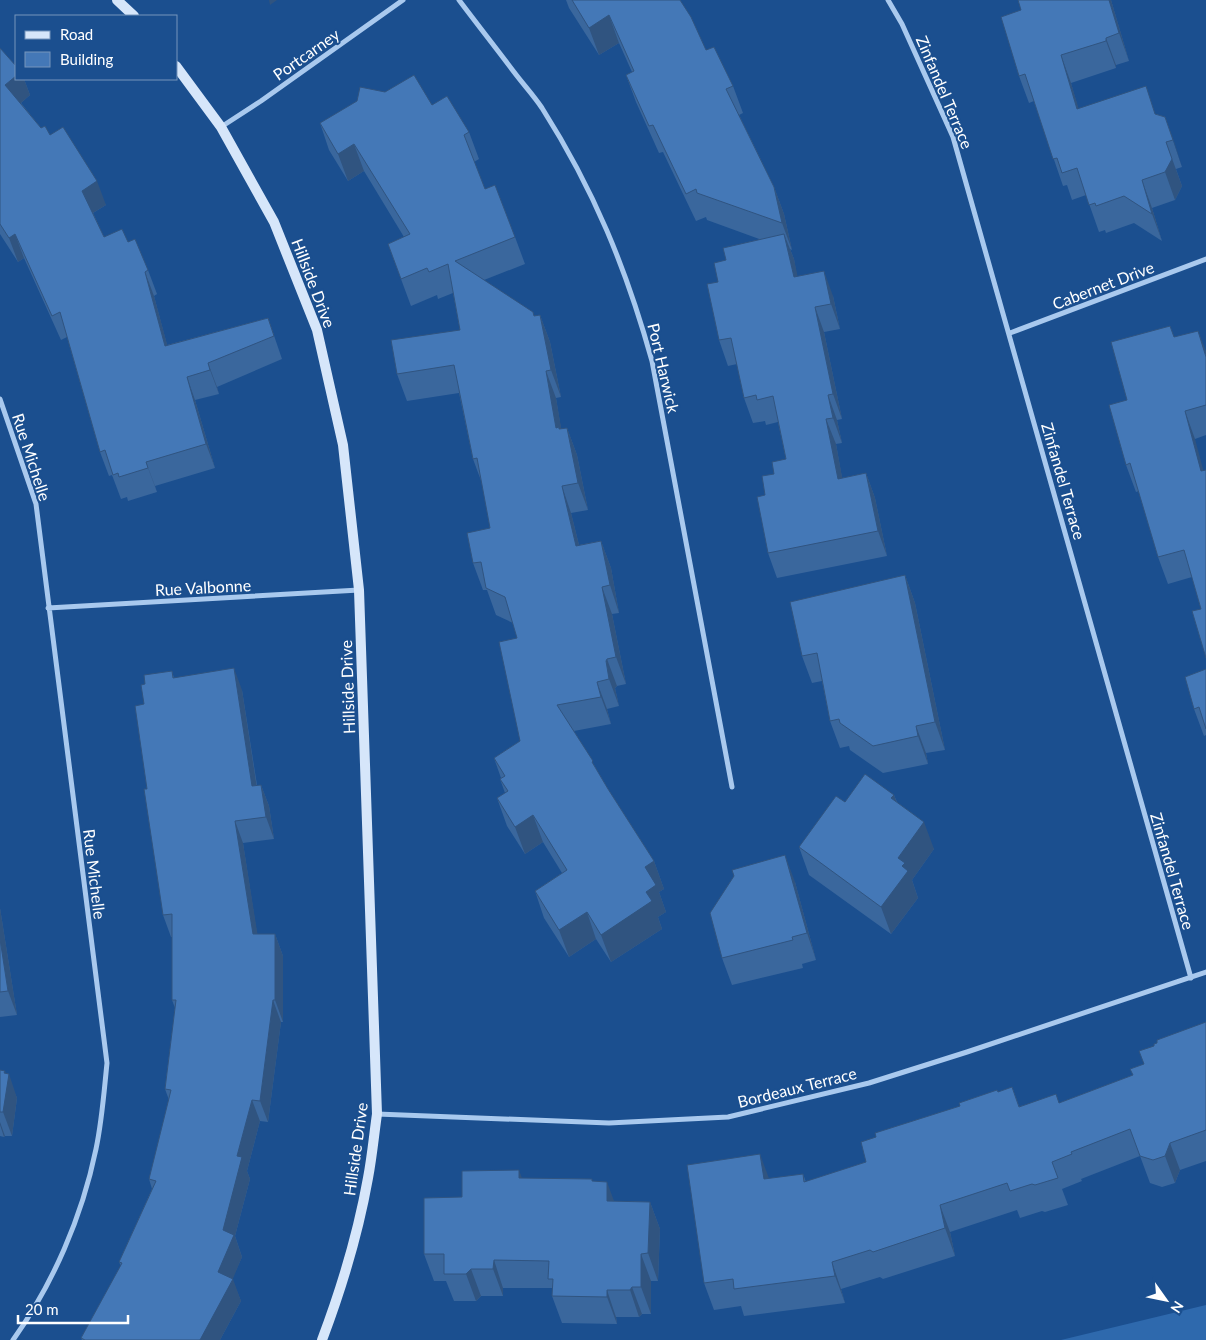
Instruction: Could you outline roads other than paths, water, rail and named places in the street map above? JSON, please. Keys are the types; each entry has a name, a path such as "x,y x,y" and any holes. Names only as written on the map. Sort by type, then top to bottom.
{"street":[{"path":"117,0 133,15"},
{"name":"Portcarney","path":"221,127 403,0"},
{"name":"Port Harwick","path":"459,0 541,106 575,164 605,224 639,314 652,361 732,787"},
{"name":"Zinfandel Terrace","path":"888,0 902,24 953,138 1010,333 1191,978"},
{"name":"Hillside Drive","path":"178,69 221,127 274,222 317,330 343,445 359,590 377,1114 368,1177 355,1240 337,1301 322,1340"},
{"name":"Cabernet Drive","path":"1010,333 1206,259"},
{"name":"Rue Michelle","path":"0,399 36,504 107,1063 103,1107 96,1150 85,1193 49,1282 13,1340"},
{"name":"Rue Valbonne","path":"48,608 359,590"},
{"name":"Bordeaux Terrace","path":"377,1114 609,1123 728,1117 869,1083 1206,972"}]}
